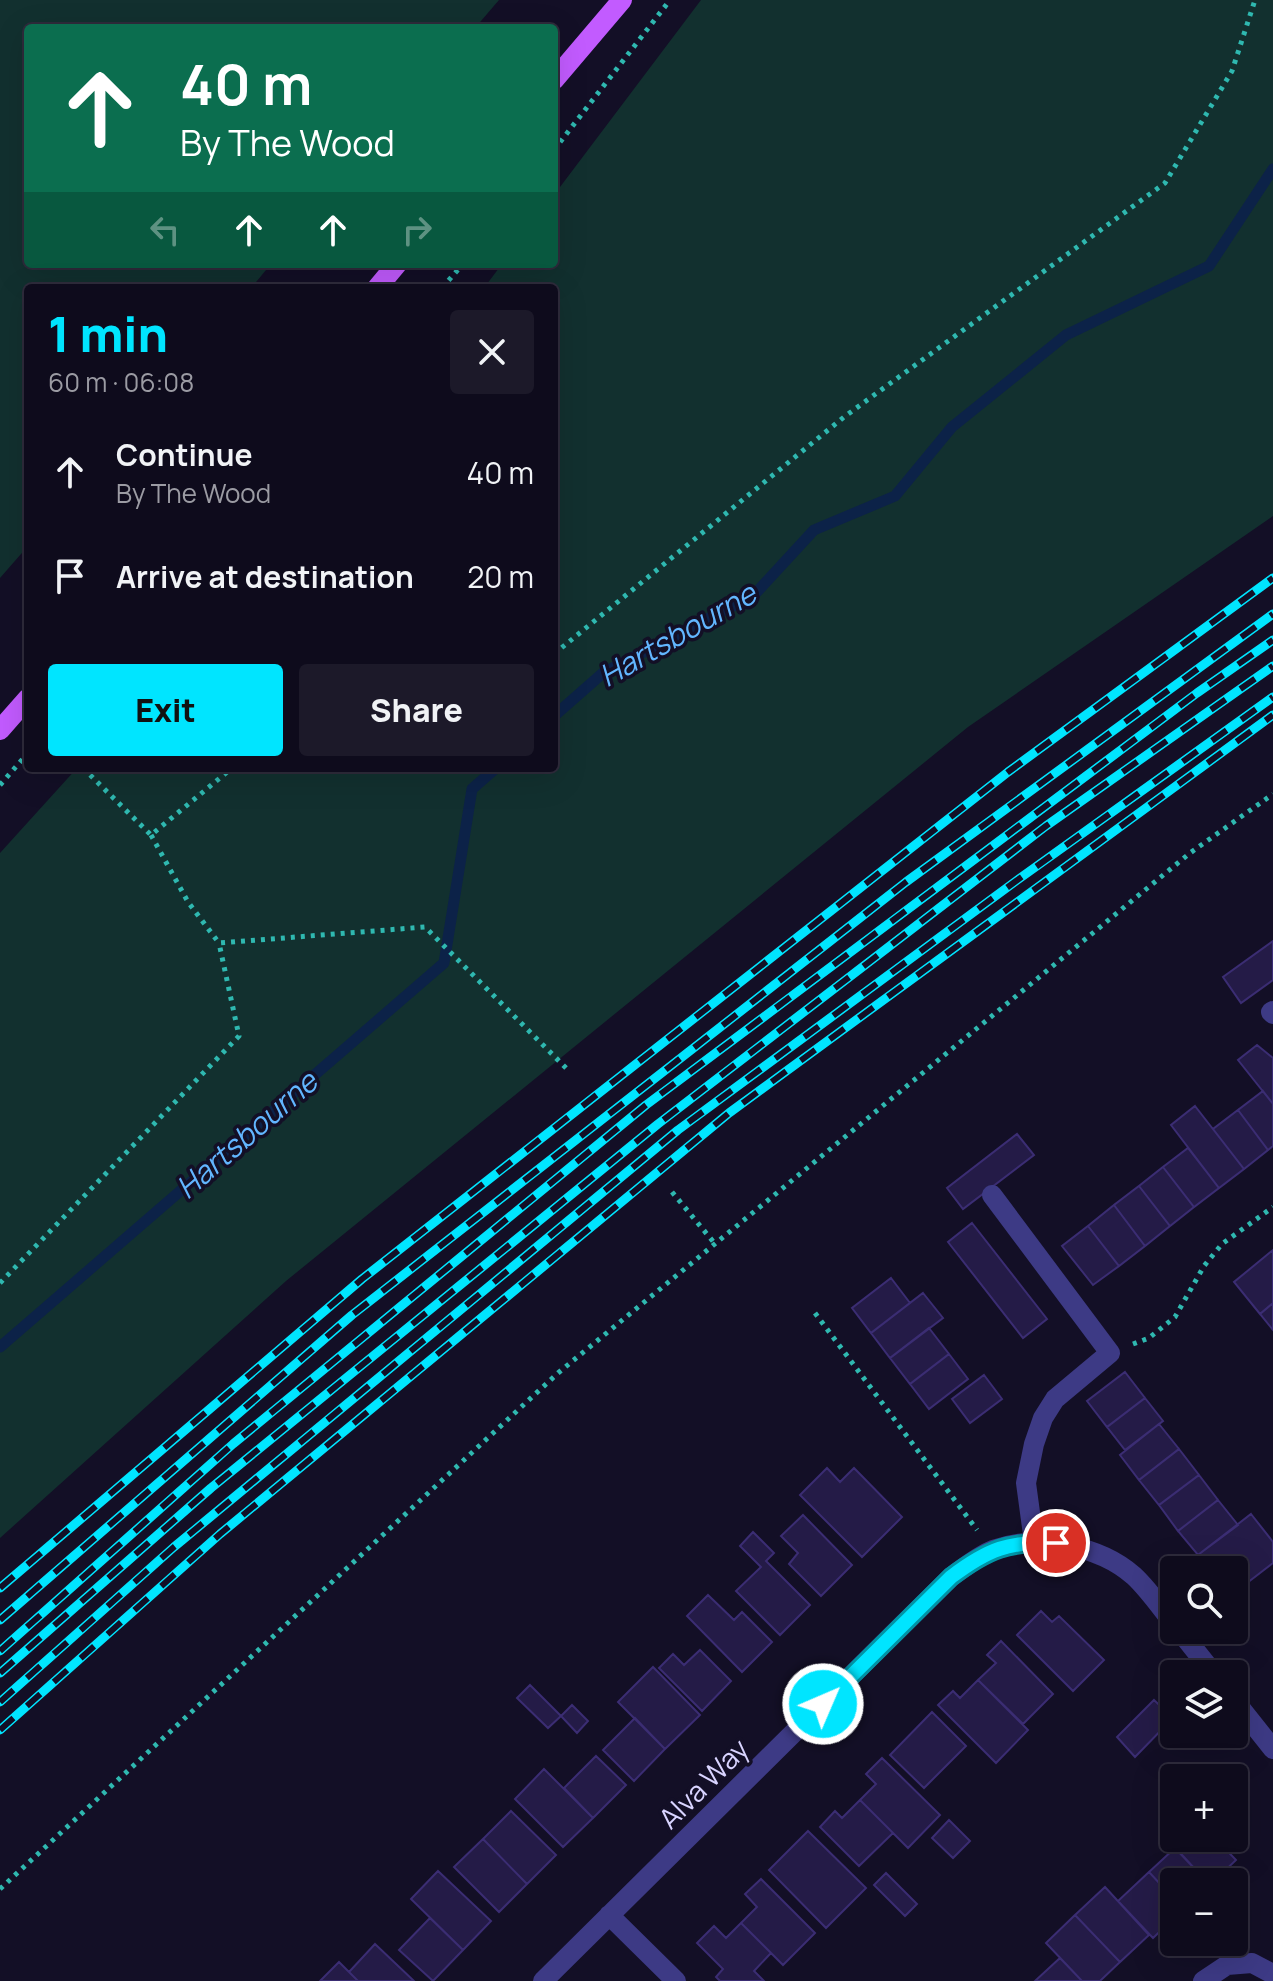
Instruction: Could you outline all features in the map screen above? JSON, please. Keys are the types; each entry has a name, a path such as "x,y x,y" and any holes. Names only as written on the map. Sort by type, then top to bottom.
{"main road":[{"path":"558,75 622,0"},
{"path":"380,284 394,268"},
{"path":"0,730 24,703"}],"street":[{"path":"992,1195 1110,1353 1055,1399 1043,1418 1026,1483 1034,1542"},
{"path":"983,1555 1013,1544 1034,1542 1082,1549 1117,1564 1134,1576 1160,1607"},
{"name":"Alva Way","path":"543,1981 951,1577 983,1555"},
{"path":"1190,1644 1203,1660"},
{"path":"1248,1718 1273,1749"},
{"path":"609,1915 676,1981"},
{"path":"1203,1981 1227,1965 1252,1963 1273,1974"}],"path":[{"path":"558,145 670,0"},
{"path":"558,651 844,417 1165,183 1232,71 1255,0"},
{"path":"446,284 460,268"},
{"path":"0,785 24,758"},
{"path":"0,1283 239,1036 219,943 188,902 151,835 87,772"},
{"path":"151,835 227,772"},
{"path":"0,1889 558,1373 1190,853 1273,794"},
{"path":"219,943 425,927 569,1071"},
{"path":"672,1192 716,1245"},
{"path":"1110,1353 1149,1338 1175,1317 1204,1266 1222,1244 1273,1207"},
{"path":"815,1313 983,1555"}],"green space":[{"path":"0,0 499,0 478,24 24,24 24,268 268,268 254,284 24,284 24,551 0,578"},
{"path":"701,0 1273,0 1273,516 968,727 286,1281 0,1538 0,853 73,772 558,772 558,284 487,284 499,268 558,268 558,190"}],"building":[{"path":"1273,941 1273,980 1241,1003 1223,977"},
{"path":"1257,1045 1273,1058 1273,1104 1238,1060"},
{"path":"1263,1091 1273,1104 1273,1146 1268,1150 1238,1110"},
{"path":"1195,1106 1244,1169 1219,1188 1171,1125"},
{"path":"1238,1110 1268,1150 1244,1169 1213,1129"},
{"path":"1017,1134 1034,1155 963,1209 947,1188"},
{"path":"1188,1148 1219,1188 1194,1207 1163,1167"},
{"path":"1163,1167 1194,1207 1170,1226 1139,1186"},
{"path":"1139,1186 1170,1226 1145,1246 1114,1205"},
{"path":"1114,1205 1145,1246 1119,1266 1088,1226"},
{"path":"972,1223 1047,1319 1023,1338 948,1242"},
{"path":"1088,1226 1119,1266 1093,1285 1062,1246"},
{"path":"1273,1250 1273,1303 1260,1314 1234,1282"},
{"path":"891,1278 910,1303 871,1333 852,1308"},
{"path":"923,1293 943,1318 890,1358 871,1333"},
{"path":"1273,1303 1273,1330 1260,1314"},
{"path":"929,1328 949,1354 910,1384 890,1358"},
{"path":"949,1354 968,1379 929,1409 910,1384"},
{"path":"1125,1372 1145,1398 1107,1427 1087,1401"},
{"path":"984,1375 1002,1399 970,1423 952,1399"},
{"path":"1145,1398 1163,1421 1125,1450 1107,1427"},
{"path":"1159,1424 1179,1449 1139,1480 1120,1455"},
{"path":"1179,1449 1199,1475 1159,1505 1139,1480"},
{"path":"827,1468 840,1482 854,1468 902,1517 862,1557 800,1495"},
{"path":"1199,1475 1218,1500 1178,1531 1159,1505"},
{"path":"1218,1500 1238,1525 1198,1555 1178,1531"},
{"path":"1251,1514 1273,1542 1273,1563 1248,1582 1248,1556 1198,1555"},
{"path":"803,1515 852,1565 821,1596 789,1564 798,1553 781,1536"},
{"path":"753,1532 774,1553 766,1561 810,1605 780,1635 736,1591 761,1567 740,1546"},
{"path":"708,1595 734,1620 742,1612 772,1642 742,1672 687,1616"},
{"path":"1041,1611 1052,1622 1059,1616 1104,1660 1073,1691 1017,1635"},
{"path":"1001,1641 1053,1694 1023,1724 978,1680 996,1663 987,1655"},
{"path":"700,1650 731,1681 702,1711 659,1668 673,1654 684,1665"},
{"path":"653,1667 700,1715 665,1749 618,1702"},
{"path":"978,1680 1028,1730 996,1763 938,1705 953,1691 960,1698"},
{"path":"530,1685 561,1716 548,1728 517,1698"},
{"path":"1154,1700 1160,1706 1160,1731 1135,1757 1117,1737"},
{"path":"572,1705 588,1721 577,1733 561,1716"},
{"path":"932,1712 966,1746 924,1788 890,1755"},
{"path":"635,1718 665,1749 634,1781 603,1750"},
{"path":"596,1756 626,1785 593,1818 564,1788"},
{"path":"882,1758 940,1815 908,1848 860,1800 876,1784 866,1774"},
{"path":"544,1769 593,1818 563,1847 515,1799"},
{"path":"860,1800 893,1833 859,1866 820,1827 835,1811 842,1818"},
{"path":"511,1811 556,1855 527,1884 483,1839"},
{"path":"949,1820 970,1841 953,1858 932,1838"},
{"path":"808,1831 866,1888 826,1928 769,1870"},
{"path":"483,1839 527,1884 499,1912 454,1867"},
{"path":"1171,1852 1179,1852 1194,1868 1160,1868 1160,1884 1149,1872"},
{"path":"1179,1852 1228,1852 1236,1860 1228,1868 1194,1868"},
{"path":"438,1871 491,1921 463,1950 411,1899"},
{"path":"1149,1872 1160,1884 1160,1931 1153,1938 1118,1901"},
{"path":"886,1873 917,1904 905,1916 874,1885"},
{"path":"761,1879 815,1933 783,1965 741,1923 757,1907 745,1894"},
{"path":"1105,1887 1149,1935 1120,1962 1075,1915"},
{"path":"1075,1915 1120,1962 1100,1981 1082,1981 1046,1943"},
{"path":"430,1918 463,1950 433,1981 399,1950"},
{"path":"741,1923 771,1953 754,1971 764,1981 720,1981 716,1977 723,1969 697,1943 714,1926 726,1938"},
{"path":"375,1944 414,1981 358,1981 349,1972"},
{"path":"1060,1958 1082,1981 1035,1981"},
{"path":"339,1962 358,1981 320,1981"}],"waterway":[{"name":"Hartsbourne","path":"558,712 603,673 754,595 814,530 895,496 952,427 1066,335 1209,266 1273,169"},
{"name":"Hartsbourne","path":"0,1347 444,963 472,789 491,772"}],"railway":[{"path":"0,1588 362,1279 1008,772 1273,578"},
{"path":"0,1620 352,1315 906,882 1273,614"},
{"path":"0,1651 233,1444 646,1105 1197,693 1273,640"},
{"path":"0,1673 211,1488 658,1124 1046,826 1273,666"},
{"path":"0,1702 174,1547 678,1130 1016,881 1273,697"},
{"path":"0,1730 220,1534 729,1113 1273,715"}],"route":[{"path":"823,1704 951,1577 973,1560 1013,1544 1056,1543"}]}
